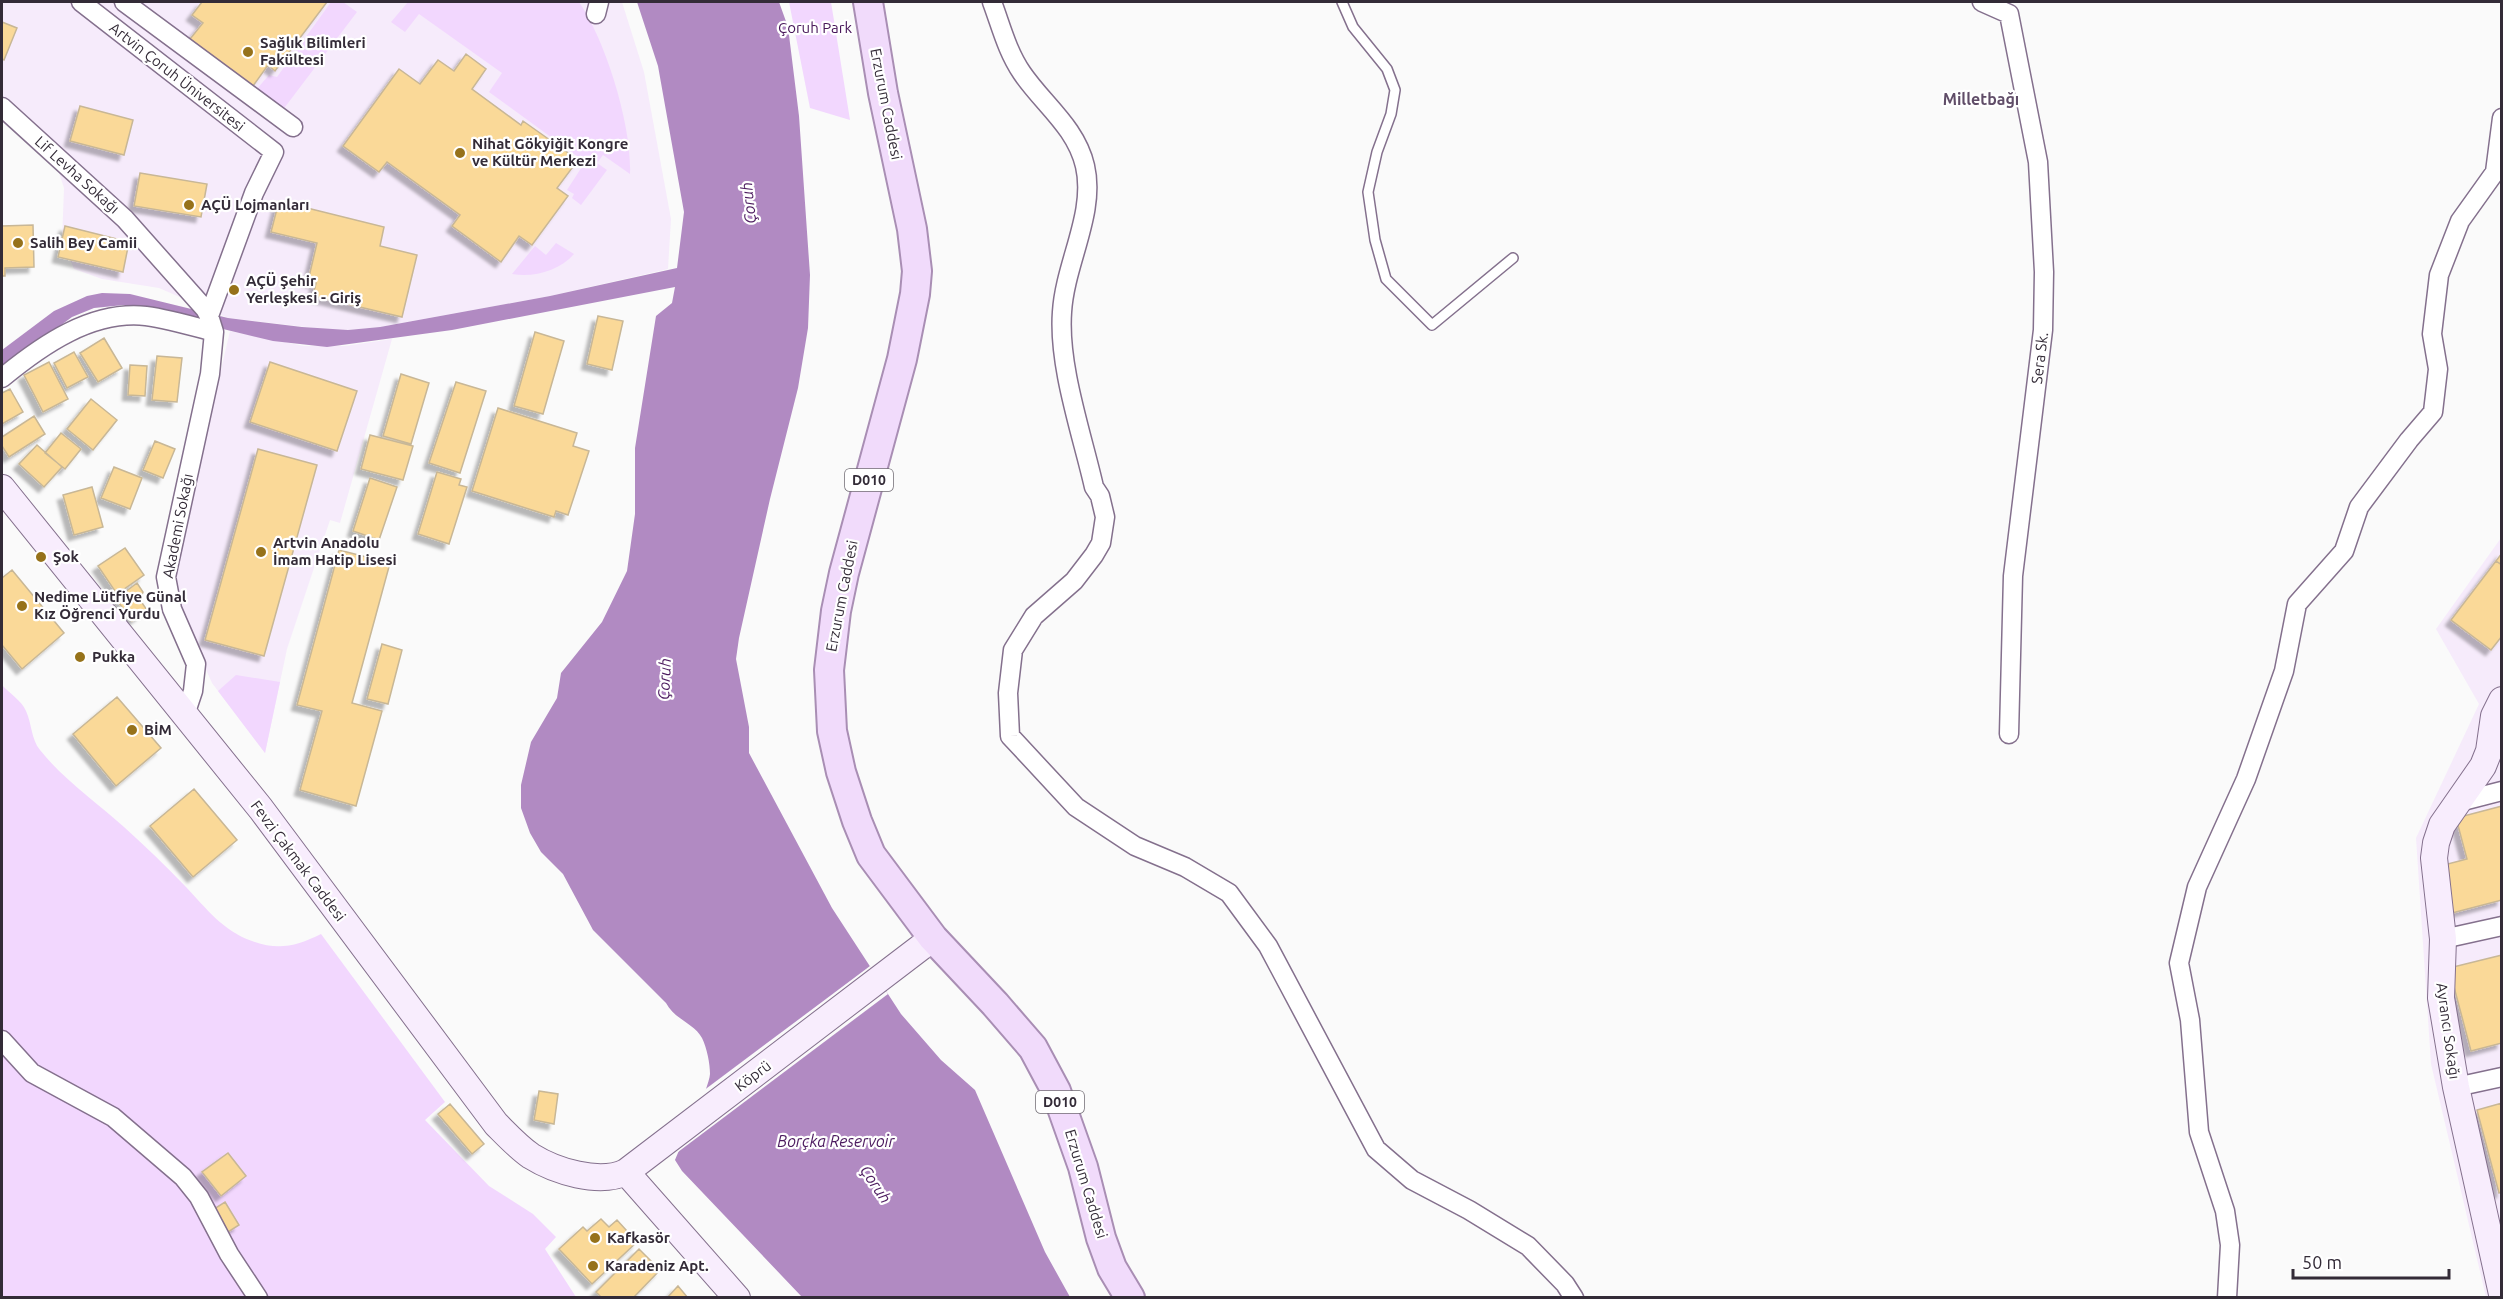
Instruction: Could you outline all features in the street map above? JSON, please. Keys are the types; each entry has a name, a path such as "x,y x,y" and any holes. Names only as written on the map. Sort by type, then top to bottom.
{"main road":[{"name":"Erzurum Caddesi","path":"868,2 883,93 912,230 917,271 915,294 902,358 844,573 831,643 829,701 840,772 871,855 933,938 1033,1048 1056,1091 1083,1167 1112,1268 1130,1298"},
{"name":"Fevzi Çakmak Caddesi","path":"2,488 261,809 478,1101 503,1131 532,1156 563,1170 612,1177 626,1172"},
{"name":"Ayrancı Sokağı","path":"2502,700 2494,716 2489,751 2483,766 2455,803 2442,825 2434,858 2443,939 2441,998 2456,1087 2494,1226 2502,1294"},
{"name":"Köprü","path":"626,1172 933,938"},
{"path":"626,1172 737,1298"}],"street":[{"name":"Artvin Çoruh Üniversitesi","path":"81,2 274,152"},
{"path":"124,2 293,127"},
{"path":"992,2 1013,58 1034,88 1070,130 1085,164 1088,195 1086,210 1066,280 1062,339 1065,361 1092,475 1105,517 1104,530 1094,555 1074,581 1034,616 1013,650 1008,693 1010,736 1076,807 1135,846 1185,867 1229,893 1268,946 1376,1149 1412,1180 1469,1210 1528,1246 1565,1284 1574,1298"},
{"name":"Sera Sk.","path":"1982,2 2009,14 2038,162 2044,272 2043,330 2013,576 2009,734"},
{"name":"Lif Levha Sokağı","path":"2,106 125,219 212,324"},
{"path":"2227,1298 2230,1245 2225,1211 2199,1132 2190,1020 2179,963 2197,887 2246,778 2284,671 2297,604 2344,551 2359,507 2433,412 2438,369 2432,334 2439,275 2460,221 2495,172 2502,118"},
{"name":"Akademi Sokağı","path":"185,715 193,691 196,664 172,609 166,577 210,374 212,324 255,193 274,152"},
{"path":"2,378 72,330 107,318 146,316 212,324"},
{"path":"2455,803 2502,791"},
{"path":"2443,939 2502,926"},
{"path":"2,1040 32,1073 113,1117 183,1177 199,1197 229,1254 258,1298"},
{"name":"Ayrancı Sokağı","path":"2456,1087 2502,1077"}],"lane":[{"path":"1342,2 1353,27 1387,69 1395,90 1391,114 1377,152 1368,192 1375,240 1386,279 1432,325 1513,258"}],"shaded area":[{"path":"2,2 622,2 644,72 671,219 668,269 550,296 380,327 348,330 228,318 159,288 102,279 74,269 62,241 64,188 56,164 2,117"},
{"path":"230,331 304,346 345,346 392,339 340,523 330,520 287,649 265,753 212,683 177,605 173,576"},
{"path":"2501,538 2501,1297 2486,1297 2431,1064 2416,838 2479,704 2436,629"}],"green space":[{"path":"331,2 343,2 357,12 282,111 256,90 269,75 277,77"},
{"path":"408,2 579,2 608,61 627,132 630,174 603,155 597,163 607,170 581,205 572,198 574,194 567,190 585,162 489,92 502,73 419,14 405,32 391,22"},
{"name":"Çoruh Park","path":"789,2 831,2 850,120 810,108"},
{"path":"556,243 574,254 561,265 545,272 528,275 512,274 535,246 546,255"},
{"path":"236,675 280,682 265,753 218,691"},
{"path":"2,685 24,707 35,741 49,761 148,849 224,925 242,937 270,946 287,946 304,942 321,934 445,1102 425,1120 489,1186 533,1214 556,1237 545,1249 576,1297 2,1297"}],"water":[{"name":"Borçka Reservoir","path":"637,2 779,2 788,27 799,116 810,275 808,328 798,388 770,499 736,659 749,727 749,753 832,908 901,1014 941,1060 975,1090 1045,1252 1070,1297 802,1297 682,1171 675,1160 710,1074 709,1061 702,1038 699,1033 674,1014 666,1003 593,930 563,874 541,852 530,833 521,808 521,785 531,742 557,698 561,673 602,622 627,571 635,514 635,448 656,316 672,303 675,287 452,330 327,347 273,341 124,305 94,308 72,317 2,369 2,350 54,311 87,296 102,293 130,294 228,318 348,330 380,327 550,296 677,268 684,212 658,66"}],"pier":[{"path":"870,966 888,994 674,1155 699,1094"}],"building":[{"name":"Sağlık Bilimleri Fakültesi","path":"202,2 327,2 275,71 268,65 253,86 190,39 203,23 192,15"},
{"path":"2,22 17,28 4,60 2,59"},
{"name":"Nihat Gökyiğit Kongre ve Kültür Merkezi","path":"466,54 486,69 472,89 521,125 523,121 578,160 557,188 568,196 532,245 519,236 501,262 452,226 460,215 387,162 379,172 343,146 399,69 420,84 438,60 454,71"},
{"path":"80,106 133,120 124,155 70,141"},
{"path":"140,173 207,184 201,217 134,206"},
{"path":"279,201 384,227 380,246 417,255 402,317 313,296 316,283 308,281 317,243 271,232"},
{"name":"Salih Bey Camii","path":"33,225 34,267 5,268 5,276 2,276 2,226"},
{"path":"65,226 129,242 123,272 58,257"},
{"path":"598,316 623,321 612,370 587,364"},
{"path":"535,332 564,341 543,414 514,406"},
{"path":"104,338 122,368 98,382 80,353"},
{"path":"74,352 88,377 67,388 54,363"},
{"path":"157,356 182,358 177,402 152,400"},
{"path":"49,362 68,399 43,412 24,375"},
{"path":"270,362 357,391 337,451 250,422"},
{"path":"130,365 147,366 145,396 128,395"},
{"path":"401,374 429,383 411,444 383,436"},
{"path":"456,382 486,391 460,473 429,463"},
{"path":"10,389 23,412 2,424 2,393"},
{"path":"91,399 117,420 93,450 67,429"},
{"path":"498,408 577,433 573,446 589,451 568,515 556,511 554,517 472,491"},
{"path":"34,416 45,434 9,457 2,446 2,437"},
{"path":"61,433 81,449 65,469 45,453"},
{"path":"370,435 413,446 403,480 361,469"},
{"path":"155,441 175,449 163,478 143,470"},
{"path":"37,445 62,467 44,487 19,464"},
{"name":"Artvin Anadolu İmam Hatip Lisesi","path":"258,449 317,465 264,656 205,640"},
{"path":"114,467 142,478 130,509 101,498"},
{"path":"437,472 461,479 459,485 467,487 449,544 418,534"},
{"path":"370,478 397,487 379,540 353,531"},
{"path":"92,487 103,527 74,535 63,495"},
{"path":"125,548 144,575 117,594 98,566"},
{"path":"339,550 390,563 352,703 382,711 356,806 300,790 322,711 297,705"},
{"path":"2502,553 2502,565 2496,561"},
{"path":"2496,561 2502,565 2502,636 2491,650 2451,620"},
{"name":"Nedime Lütfiye Günal Kız Öğrenci Yurdu","path":"12,570 64,633 22,669 2,645 2,578"},
{"path":"137,583 143,592 140,600 147,610 132,621 116,599"},
{"path":"382,644 402,650 388,704 367,699"},
{"path":"117,697 161,748 116,786 73,734"},
{"path":"194,789 237,840 193,877 150,826"},
{"path":"2502,806 2502,900 2452,913 2440,866 2467,859 2456,818"},
{"path":"2502,955 2502,1043 2471,1051 2449,968"},
{"path":"539,1091 558,1094 554,1124 534,1120"},
{"path":"2502,1103 2502,1192 2499,1193 2477,1110"},
{"path":"450,1104 484,1144 472,1154 438,1114"},
{"path":"228,1153 246,1176 221,1196 202,1172"},
{"path":"225,1202 239,1225 228,1232 214,1209"},
{"name":"Karadeniz Apt.","path":"601,1219 609,1227 617,1220 637,1242 592,1284 559,1249 583,1227 587,1231"},
{"path":"639,1249 660,1270 633,1298 602,1298 596,1292"},
{"path":"678,1286 688,1298 667,1298"}],"place":[{"name":"Sağlık Bilimleri Fakültesi","path":"248,52"},
{"name":"Nihat Gökyiğit Kongre ve Kültür Merkezi","path":"460,153"},
{"name":"AÇÜ Lojmanları","path":"189,205"},
{"name":"Salih Bey Camii","path":"18,243"},
{"name":"AÇÜ Şehir Yerleşkesi - Giriş","path":"234,290"},
{"name":"Artvin Anadolu İmam Hatip Lisesi","path":"261,552"},
{"name":"Şok","path":"41,557"},
{"name":"Nedime Lütfiye Günal Kız Öğrenci Yurdu","path":"22,606"},
{"name":"Pukka","path":"80,657"},
{"name":"BİM","path":"132,730"},
{"name":"Kafkasör","path":"595,1238"},
{"name":"Karadeniz Apt.","path":"593,1266"}],"district":[{"name":"Milletbağı","path":"1981,99"}],"water label":[{"name":"Çoruh","path":"748,203"},
{"name":"Çoruh","path":"664,679"},
{"name":"Çoruh","path":"876,1184"}]}
